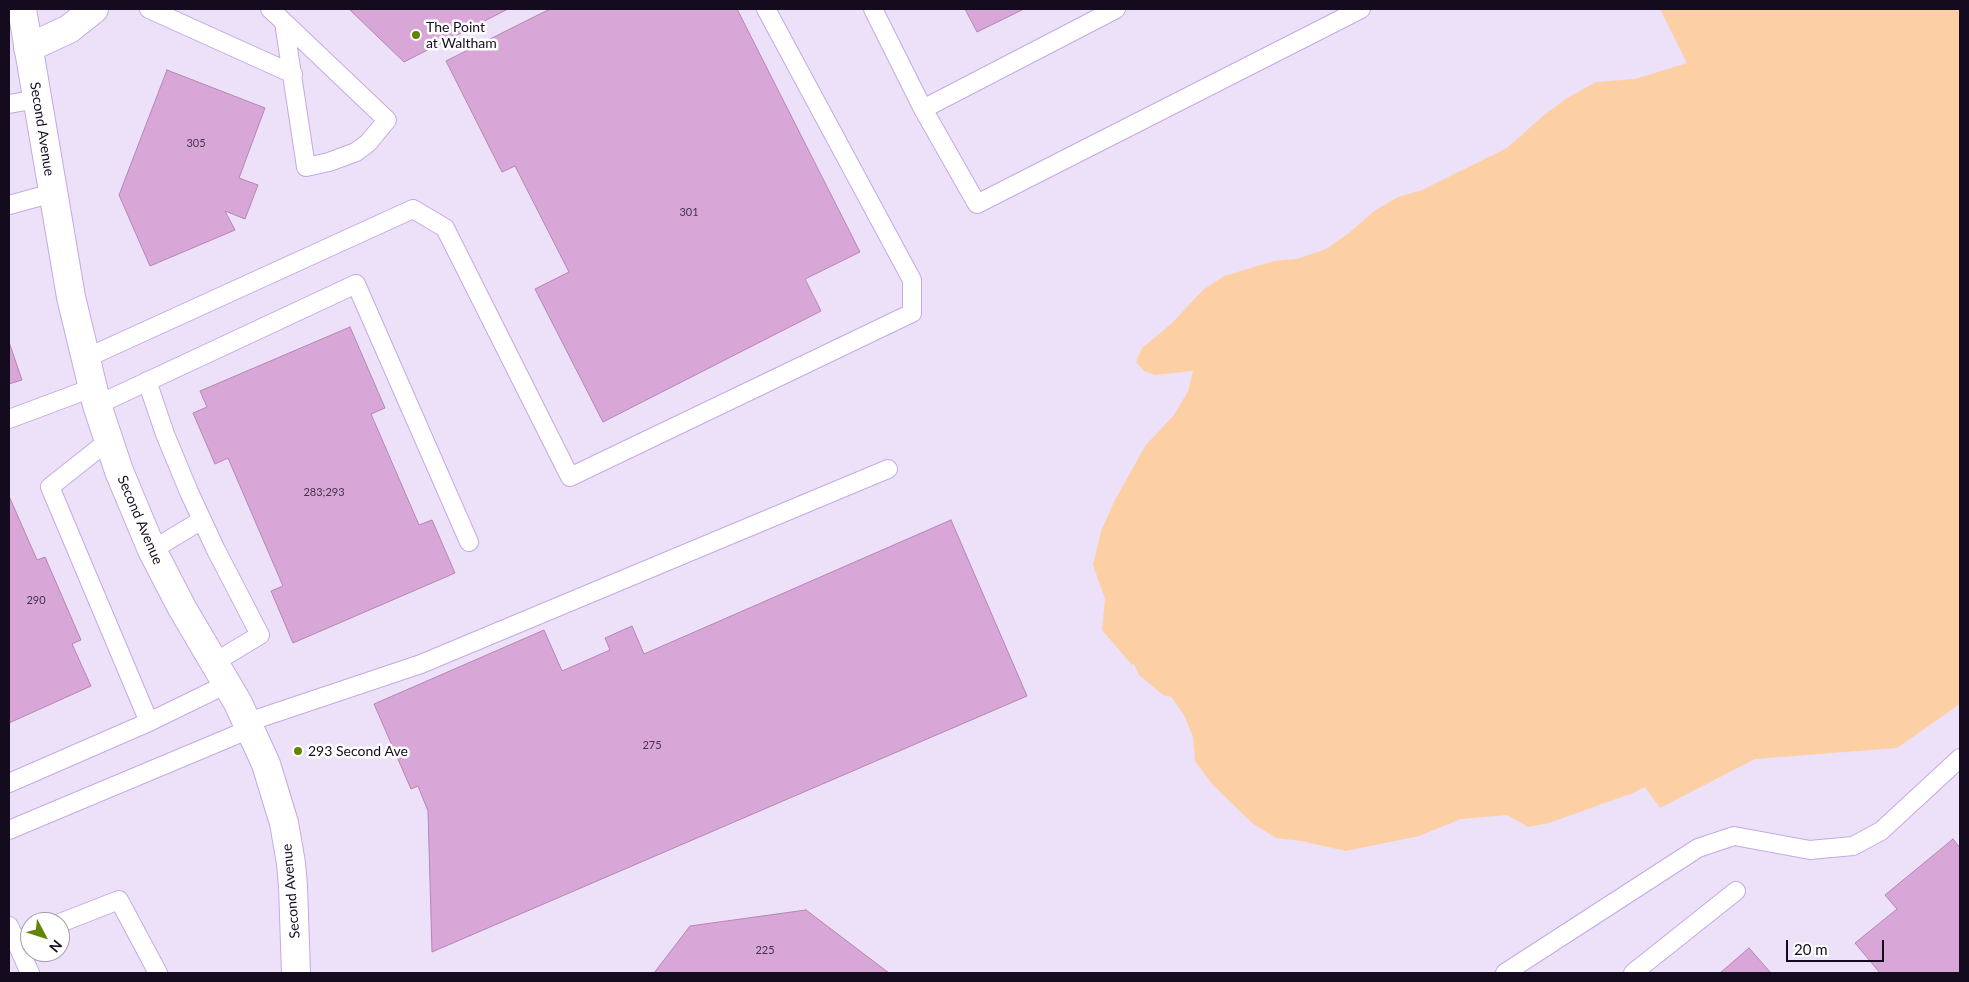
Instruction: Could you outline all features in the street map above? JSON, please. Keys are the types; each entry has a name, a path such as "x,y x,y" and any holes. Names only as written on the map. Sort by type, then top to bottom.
{"street":[{"name":"Second Avenue","path":"22,9 69,287 94,396 108,441 152,550 182,608 221,673 249,725 272,784 288,844 293,886 296,973"},
{"path":"28,48 69,29 94,9"}],"lane":[{"path":"149,9 293,74"},
{"path":"270,9 284,22 386,120 368,143 356,152 329,162 306,167 284,22"},
{"path":"84,359 414,209 444,228 570,477 912,313 912,280 766,9"},
{"path":"873,9 924,109 977,204 1361,9"},
{"path":"924,109 1116,9"},
{"path":"9,104 37,99"},
{"path":"9,205 53,193"},
{"path":"9,419 147,381 356,284 470,542"},
{"path":"9,783 149,722 221,673 260,635 202,520 165,434 147,381"},
{"path":"108,441 50,487 149,722"},
{"path":"9,830 249,725 421,664 888,469"},
{"path":"152,550 202,520"},
{"path":"1505,973 1698,848 1734,836 1810,850 1854,846 1881,832 1960,758"},
{"path":"1633,973 1736,891"},
{"path":"70,919 119,900 158,973"},
{"path":"18,934 30,973"}],"shaded area":[{"path":"1660,9 1960,9 1960,704 1897,748 1755,759 1660,808 1645,787 1549,823 1528,827 1507,815 1461,819 1419,836 1346,851 1301,841 1276,838 1252,823 1212,784 1195,761 1193,737 1184,715 1171,697 1163,695 1139,675 1134,664 1132,665 1102,630 1105,599 1093,565 1101,531 1115,500 1145,446 1174,415 1188,391 1193,371 1155,375 1144,371 1136,362 1142,348 1171,324 1203,290 1224,276 1274,261 1297,259 1326,249 1349,233 1374,211 1398,197 1422,190 1507,148 1544,115 1567,98 1596,82 1635,79 1687,63"}],"building":[{"name":"The Point at Waltham","path":"349,9 508,9 404,62"},
{"path":"550,9 737,9 860,252 805,279 821,311 603,422 535,289 569,272 515,166 502,172 446,61"},
{"path":"965,9 1024,9 977,32"},
{"path":"167,70 265,108 239,178 258,185 245,219 225,211 235,230 150,266 119,195"},
{"path":"350,327 385,408 371,414 419,525 432,520 455,573 293,643 271,591 283,586 228,458 215,464 193,413 207,407 200,391"},
{"path":"9,342 22,380 9,384"},
{"path":"9,496 37,560 45,557 81,640 72,644 91,686 9,723"},
{"path":"951,520 1027,696 432,952 428,811 418,786 411,789 374,704 544,630 562,671 610,650 605,638 632,626 644,654"},
{"path":"1953,839 1960,848 1960,973 1880,973 1855,943 1897,909 1885,895"},
{"path":"806,910 889,973 654,973 690,926"},
{"path":"1749,948 1771,973 1720,973"}],"place":[{"name":"The Point at Waltham","path":"416,35"},
{"name":"293 Second Ave","path":"298,751"}]}
